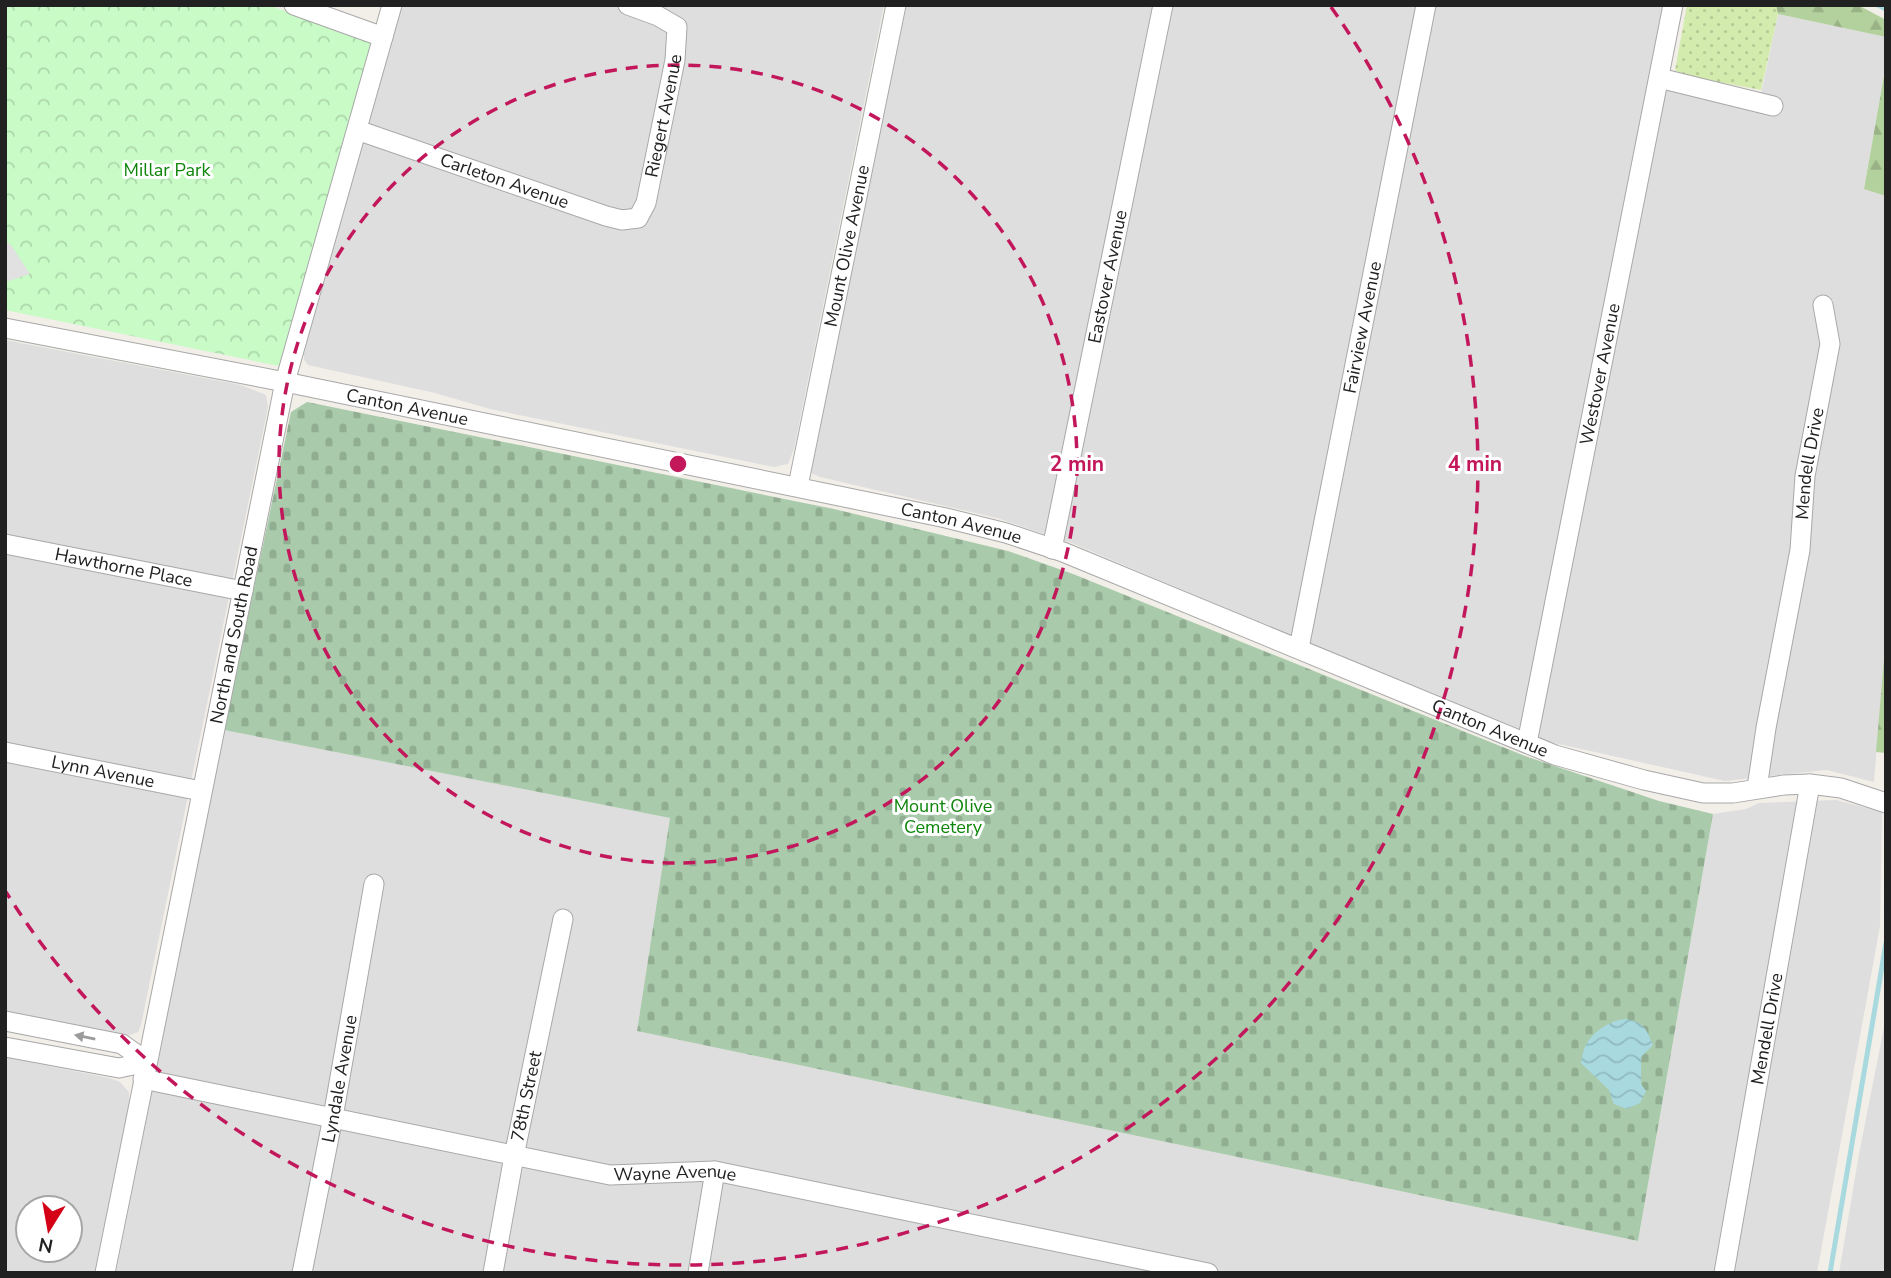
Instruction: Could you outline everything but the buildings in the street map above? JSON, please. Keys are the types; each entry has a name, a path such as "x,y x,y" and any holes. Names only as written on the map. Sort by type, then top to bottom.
{"street":[{"path":"294,5 383,37"},
{"name":"North and South Road","path":"105,1273 285,382 393,5"},
{"name":"Riegert Avenue","path":"628,5 658,16 677,27 675,60 646,203"},
{"name":"Mount Olive Avenue","path":"797,486 895,5"},
{"name":"Eastover Avenue","path":"1052,549 1163,5"},
{"name":"Fairview Avenue","path":"1299,648 1426,5"},
{"name":"Westover Avenue","path":"1527,743 1673,5"},
{"path":"1659,78 1773,106"},
{"name":"Carleton Avenue","path":"357,130 606,216 622,220 638,218 646,203"},
{"name":"Mendell Drive","path":"1757,788 1800,550 1805,476 1830,344 1824,305"},
{"name":"Canton Avenue","path":"5,328 797,486 1006,533 1052,549 1568,758 1644,780 1703,793 1733,793 1757,788 1810,784 1841,788 1877,800"},
{"name":"Hawthorne Place","path":"5,544 243,591"},
{"name":"Lynn Avenue","path":"5,752 201,791"},
{"name":"Mendell Drive","path":"1724,1273 1810,784"},
{"name":"Lyndale Avenue","path":"302,1273 374,884"},
{"name":"78th Street","path":"493,1273 563,919"},
{"name":"Wayne Avenue","path":"5,1021 122,1044 145,1070"},
{"name":"Wayne Avenue","path":"5,1047 119,1068 145,1070 333,1117 610,1175 716,1171 1208,1273"},
{"path":"698,1273 716,1171"}],"shaded area":[{"path":"401,5 884,5 794,449 788,464 774,467 490,409 435,393 308,365 304,360 304,352"},
{"path":"904,5 1664,5 1649,82 1759,103 1778,14 1886,37 1886,64 1864,188 1886,196 1886,635 1874,782 1827,770 1725,781 1550,742 1074,544 997,518 811,473 810,462"},
{"path":"5,241 11,245 30,274 5,282"},
{"path":"5,340 241,385 266,395 268,407 141,1025 138,1032 127,1036 5,1013"},
{"path":"224,730 671,818 637,1031 1638,1241 1713,814 1746,809 1759,803 1836,800 1882,812 1880,926 1817,1273 116,1273"},
{"path":"1886,1017 1886,1273 1839,1273 1859,1154"},
{"path":"5,1057 109,1078 120,1082 129,1092 129,1105 95,1273 5,1273"}],"green space":[{"name":"Millar Park","path":"5,5 268,5 372,42 279,366 5,310"},
{"path":"1687,5 1776,5 1778,14 1761,90 1682,75 1675,70"},
{"path":"1776,5 1858,5 1886,20 1886,37 1778,14"},
{"path":"1886,64 1886,196 1864,189"},
{"name":"Mount Olive Cemetery","path":"307,402 834,509 1008,551 1073,574 1525,756 1659,801 1713,814 1638,1241 637,1031 670,818 224,730 291,412"},
{"path":"1886,635 1886,753 1876,752"}],"water":[{"path":"1626,1019 1637,1022 1644,1028 1653,1045 1641,1057 1641,1084 1646,1091 1640,1103 1627,1109 1614,1104 1609,1090 1581,1063 1585,1047 1593,1035 1609,1024"}],"waterway":[{"path":"1878,5 1886,9"},
{"path":"1830,1273 1886,943"}]}
